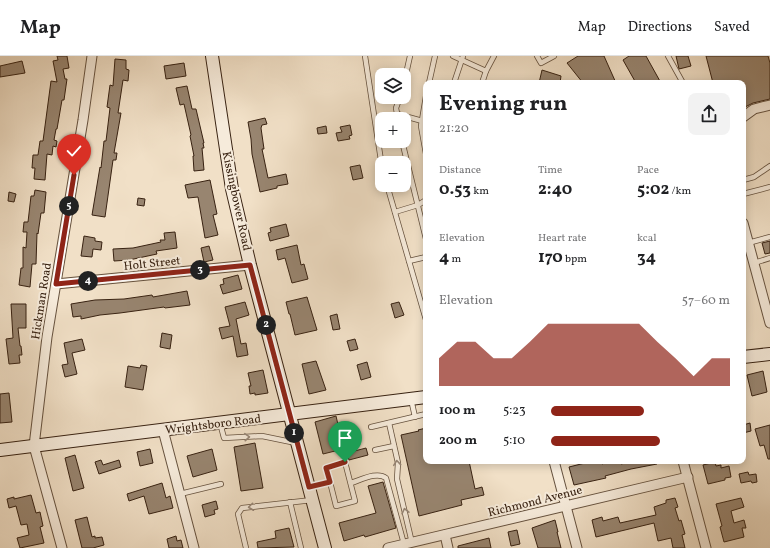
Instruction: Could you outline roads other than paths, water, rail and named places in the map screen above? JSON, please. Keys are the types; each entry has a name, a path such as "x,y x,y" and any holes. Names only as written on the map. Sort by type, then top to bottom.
{"street":[{"name":"Hickman Road","path":"62,548 34,446 47,337 83,120 92,56"},
{"name":"Kissingbower Road","path":"212,56 232,189 296,443 325,548"},
{"path":"746,115 754,109 770,105"},
{"path":"746,235 754,263 766,292 770,323"},
{"name":"Holt Street","path":"56,284 250,265"},
{"path":"746,357 770,354"},
{"name":"Wrightsboro Road","path":"0,450 423,397"},
{"path":"163,430 194,548"},
{"path":"555,464 577,548"},
{"path":"684,464 706,548"},
{"name":"Richmond Avenue","path":"388,548 688,477"},
{"path":"445,535 448,548"}],"lane":[{"path":"364,56 380,156"},
{"path":"407,68 410,56"},
{"path":"430,80 435,56"},
{"path":"453,56 462,58 486,71"},
{"path":"483,80 494,56"},
{"path":"537,56 541,63 554,56"},
{"path":"668,56 681,80"},
{"path":"455,80 462,58"},
{"path":"411,119 423,121"},
{"path":"423,123 421,126 423,137"},
{"path":"404,148 423,227"},
{"path":"746,179 754,177 770,166"},
{"path":"746,193 770,187"},
{"path":"389,192 423,310"},
{"path":"395,212 418,206 423,202"},
{"path":"748,243 770,237"},
{"path":"409,261 423,258"},
{"path":"754,263 770,258"},
{"path":"411,399 415,417"},
{"path":"371,427 423,415"},
{"path":"220,423 224,438 262,436 296,443"},
{"path":"389,423 398,464 397,479 408,544"},
{"path":"375,450 394,446"},
{"path":"345,462 355,501 336,506 330,482 326,468 345,462"},
{"path":"351,483 378,475 382,475 386,478 408,544"},
{"path":"309,487 330,482"},
{"path":"180,494 221,484"},
{"path":"246,548 238,514 242,508 312,500"},
{"path":"290,502 301,548"}]}
